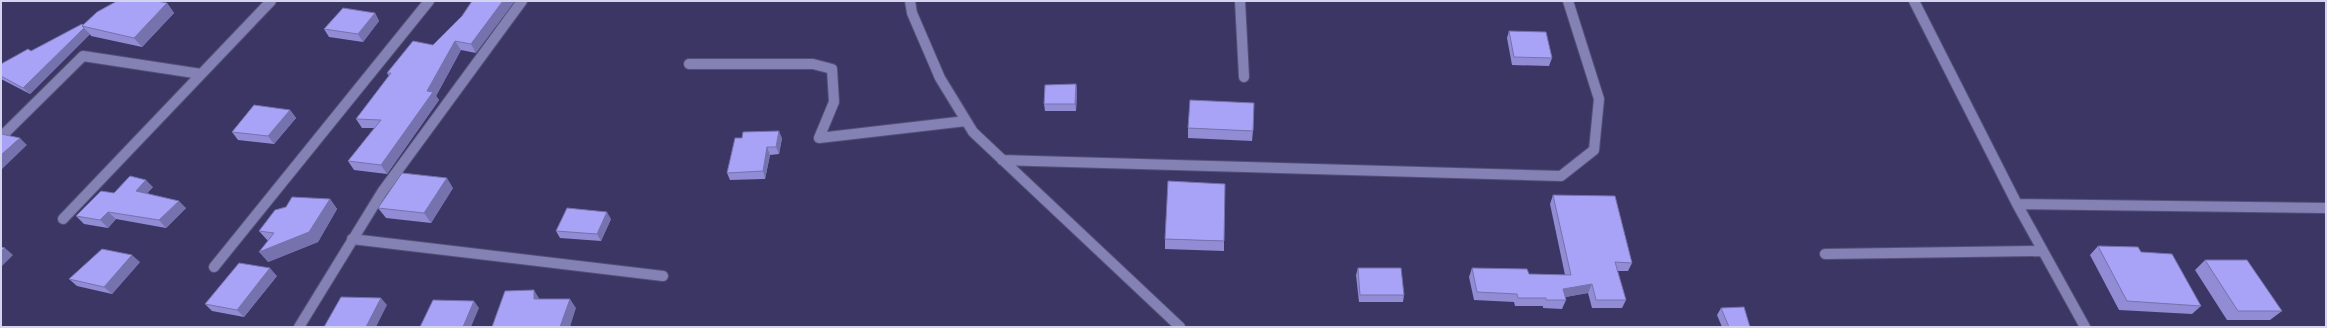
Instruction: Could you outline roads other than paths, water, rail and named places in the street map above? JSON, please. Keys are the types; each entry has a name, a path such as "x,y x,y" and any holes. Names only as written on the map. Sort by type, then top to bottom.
{"street":[{"path":"63,219 271,1"},
{"path":"214,267 429,1"},
{"path":"299,327 382,192 522,1"},
{"path":"910,1 912,13 940,78 973,132 1180,327"},
{"path":"1240,1 1244,77"},
{"path":"1002,160 1561,176 1594,150 1599,99 1568,1"},
{"path":"1914,1 2017,204 2086,327"},
{"path":"1,136 83,56 201,74"},
{"path":"688,64 813,64 832,70 834,102 818,138 966,121"},
{"path":"2017,204 2326,208"},
{"path":"352,239 663,276"},
{"path":"1825,254 2043,251"}]}
